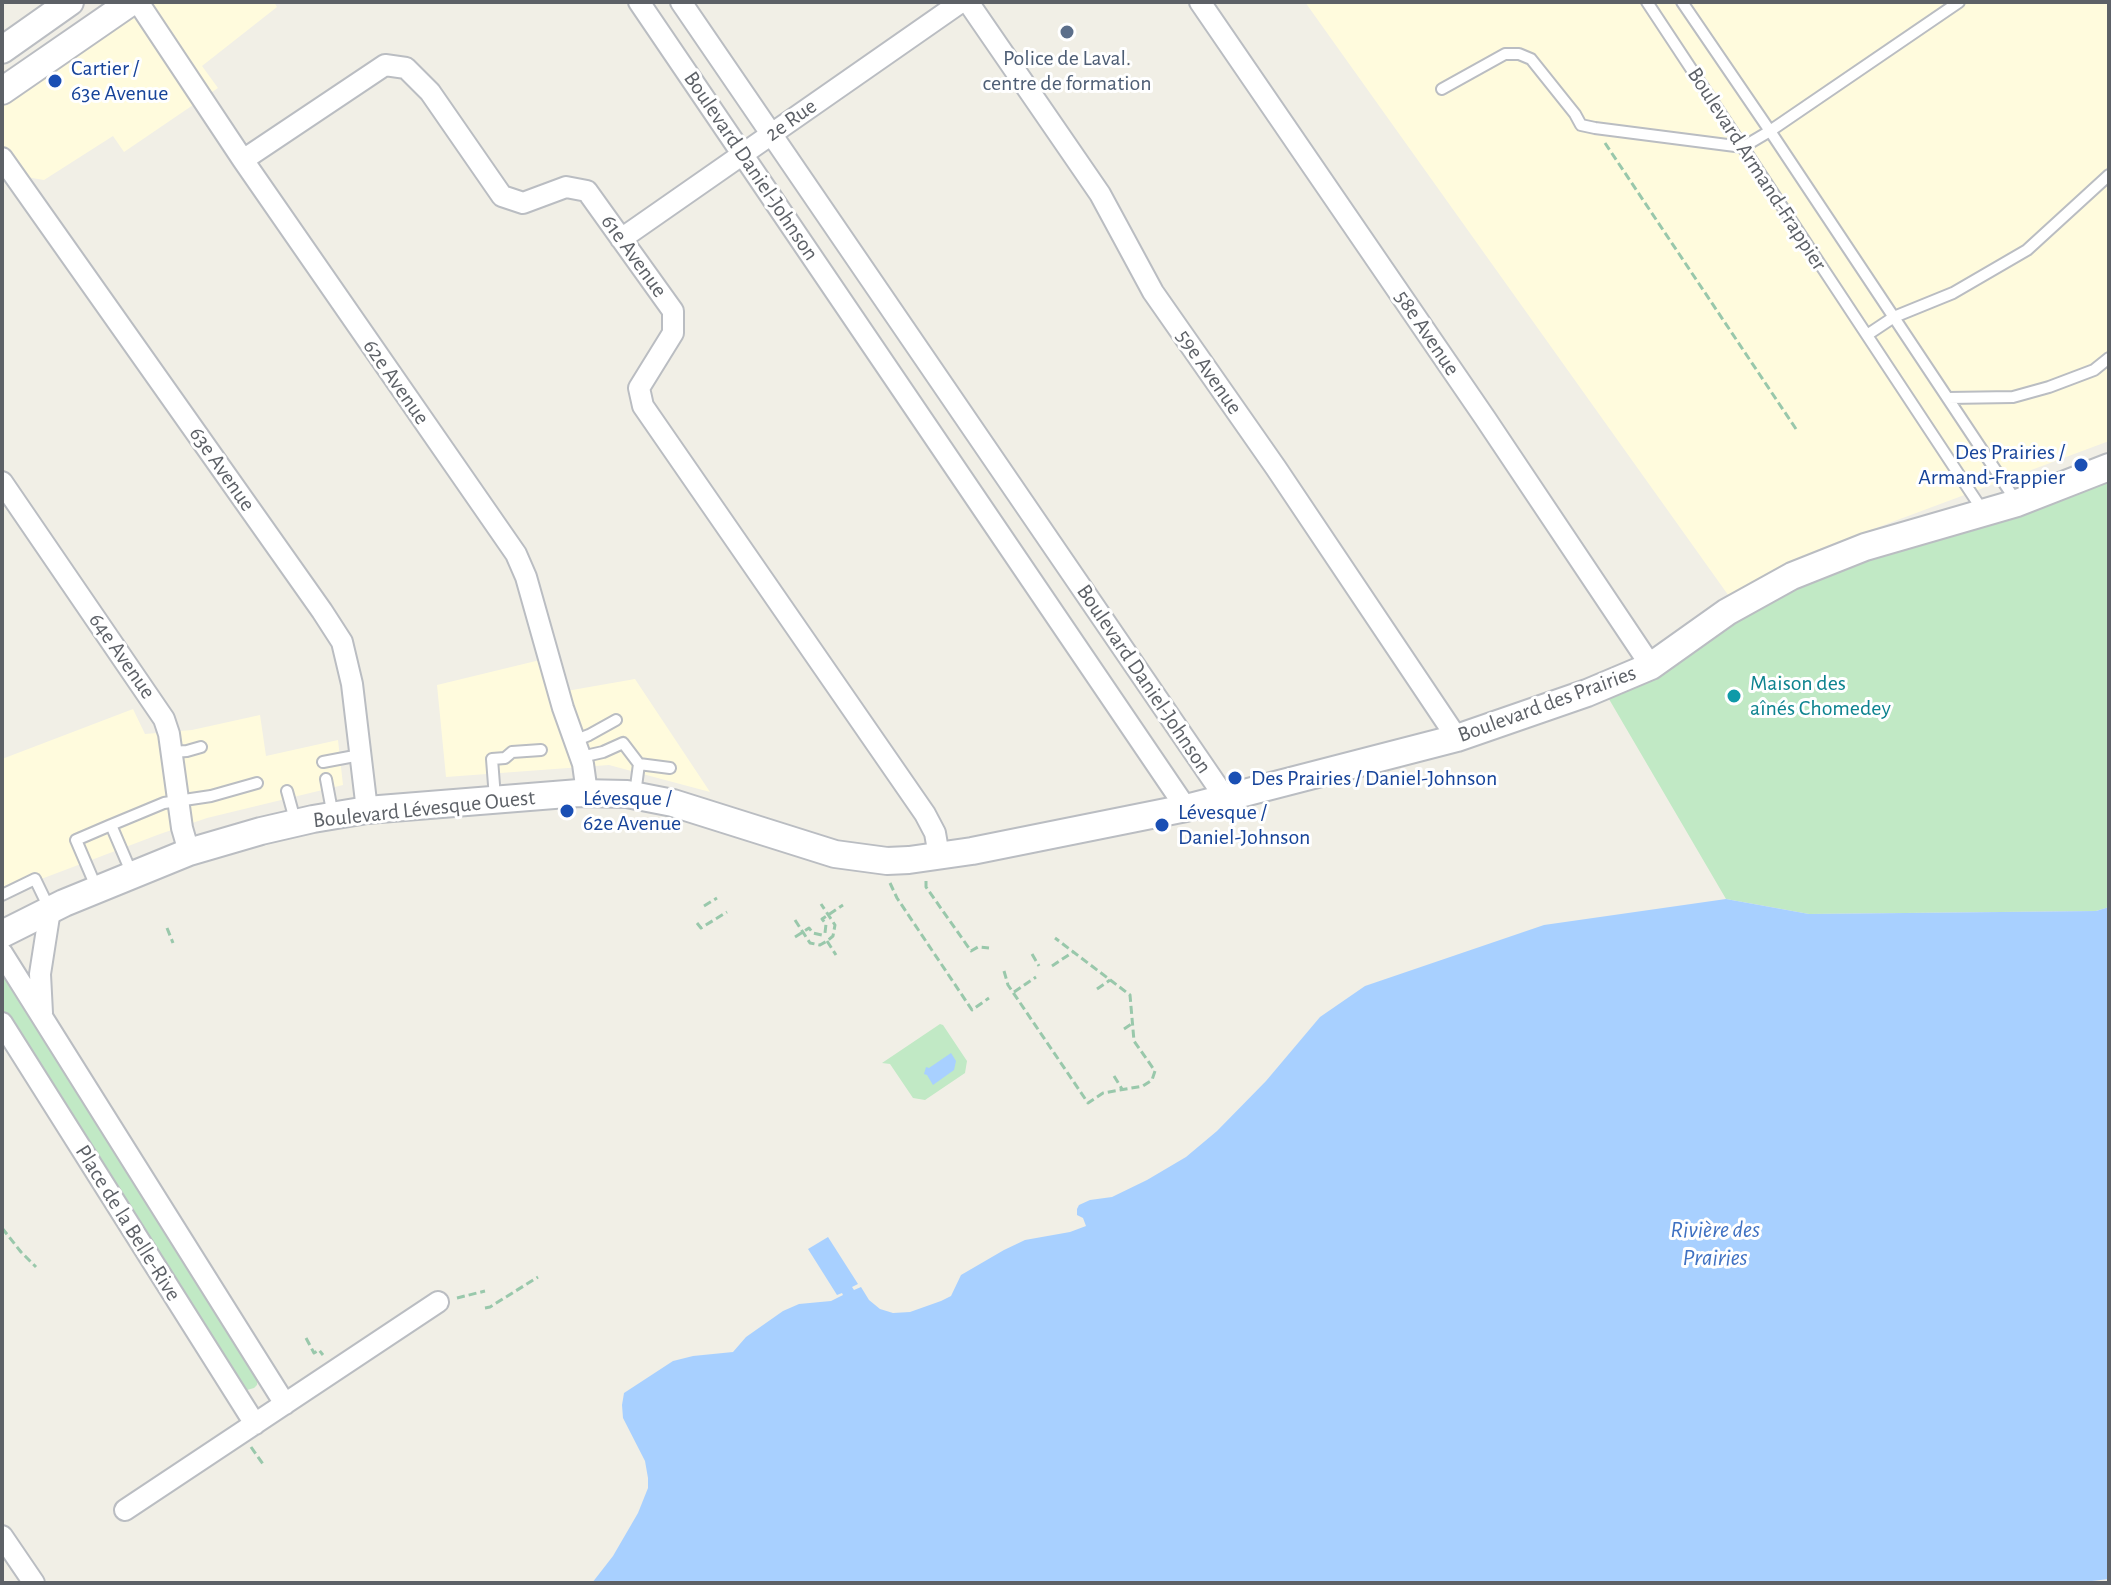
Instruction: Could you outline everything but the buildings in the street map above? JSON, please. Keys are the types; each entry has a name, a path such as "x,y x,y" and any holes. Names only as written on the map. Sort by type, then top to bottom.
{"street":[{"path":"2,50 70,2"},
{"path":"2,91 131,2"},
{"name":"62e Avenue","path":"138,2 243,160 516,554 526,577 563,708 578,749 587,793"},
{"name":"Boulevard Daniel-Johnson","path":"639,2 1186,808"},
{"name":"Boulevard Daniel-Johnson","path":"681,2 1226,799"},
{"name":"2e Rue","path":"621,239 961,2"},
{"name":"59e Avenue","path":"968,2 1100,194 1153,292 1276,468 1457,738"},
{"name":"58e Avenue","path":"1200,2 1651,666"},
{"name":"61e Avenue","path":"243,160 385,65 406,68 430,92 502,196 523,203 566,187 587,191 673,311 673,333 639,388 643,406 925,814 935,833 932,865"},
{"name":"63e Avenue","path":"2,158 342,642 352,684 367,810"},
{"path":"862,331 893,311"},
{"name":"Boulevard des Prairies","path":"1047,836 1226,799 1457,738 1587,693 1651,666 1727,612 1792,576 1865,547 2017,503 2109,467"},
{"name":"64e Avenue","path":"2,482 160,711 167,726 182,828 189,852"},
{"path":"1002,537 1034,519"},
{"name":"Boulevard Lévesque Ouest","path":"2,934 50,910 189,852 252,833 367,810 587,793 635,795 693,809 835,854 932,865 1047,836"},
{"name":"Place de la Belle-Rive","path":"42,1017 40,974 50,910"},
{"name":"Place de la Belle-Rive","path":"2,953 285,1404"},
{"name":"Place de la Belle-Rive","path":"2,1023 255,1424"},
{"path":"125,1510 438,1302"},
{"path":"2,1536 34,1583"}],"lane":[{"name":"Boulevard Armand-Frappier","path":"1647,2 1985,513"},
{"name":"Boulevard Armand-Frappier","path":"1682,2 2017,503"},
{"path":"1442,89 1505,54 1519,54 1531,59 1581,125 1743,147 1959,2"},
{"path":"1867,335 1894,317 1953,293 2027,250 2109,175"},
{"path":"1948,398 2013,397 2094,370 2109,358"},
{"path":"578,749 589,735 616,720"},
{"path":"578,749 603,752 623,743 639,764 635,795"},
{"path":"172,752 201,747"},
{"path":"496,800 492,759 505,758 512,752 541,750"},
{"path":"323,762 360,755"},
{"path":"639,764 670,768"},
{"path":"326,779 333,816"},
{"path":"97,890 76,840 154,806 178,799 211,796 257,783"},
{"path":"287,791 295,823"},
{"path":"111,825 133,875"},
{"path":"2,895 35,879 50,910"}],"path":[{"path":"1595,128 1796,429"},
{"path":"932,865 926,887 971,951 978,947 989,948"},
{"path":"887,876 891,889 972,1010 989,998"},
{"path":"704,906 717,898"},
{"path":"795,920 810,943 820,945 827,941 833,936 835,925 821,904"},
{"path":"795,937 809,928 813,933 825,933 826,924 822,919 843,905"},
{"path":"697,923 701,928 727,912"},
{"path":"167,928 173,943"},
{"path":"1004,971 1008,985 1088,1103 1103,1093 1143,1086 1152,1080 1155,1071 1134,1041 1130,995 1055,938"},
{"path":"827,941 836,955"},
{"path":"1052,966 1073,952"},
{"path":"1032,954 1039,966"},
{"path":"1014,992 1036,977"},
{"path":"1097,989 1110,980"},
{"path":"1124,1029 1133,1023"},
{"path":"1114,1076 1123,1090"},
{"path":"1080,1090 1086,1086"},
{"path":"2,1228 36,1267"},
{"path":"485,1308 538,1277"},
{"path":"438,1302 485,1291"},
{"path":"306,1338 314,1353 319,1350 325,1358"},
{"path":"251,1447 264,1465"}],"shaded area":[{"path":"150,2 274,2 277,7 202,66 218,88 124,152 113,136 44,180 14,175 2,181 2,92"},
{"path":"1305,2 2109,2 2109,441 1817,550 1731,599"},
{"path":"540,660 555,693 635,679 710,792 609,765 446,777 437,685"},
{"path":"133,709 145,734 192,730 260,715 266,756 338,740 343,785 207,818 28,884 2,897 2,759"}],"green space":[{"path":"2109,472 2109,907 2096,911 1809,914 1726,899 1606,694 1792,576"},
{"path":"2,976 8,978 258,1378 254,1388 247,1390 239,1387 2,1011"},
{"path":"940,1024 967,1061 965,1073 925,1100 913,1098 890,1064 882,1063"}],"water":[{"name":"Rivière des Prairies","path":"1726,899 1809,914 2096,911 2109,907 2109,1579 2075,1583 592,1583 613,1556 638,1513 648,1488 645,1461 623,1418 624,1393 673,1361 733,1352 746,1337 783,1311 799,1304 831,1301 843,1295 837,1295 808,1249 828,1237 858,1284 852,1287 854,1290 861,1287 869,1300 880,1309 893,1313 910,1312 941,1301 951,1296 961,1275 1004,1250 1025,1240 1086,1226 1083,1218 1077,1215 1079,1205 1112,1197 1186,1157 1217,1131 1266,1081 1320,1017 1365,986 1544,925"},
{"path":"951,1053 956,1061 954,1070 933,1085 924,1074 926,1067"}],"place":[{"name":"Police de Laval. centre de formation","path":"1067,32"},
{"name":"Cartier / 63e Avenue","path":"55,81"},
{"name":"Des Prairies / Armand-Frappier","path":"2081,465"},
{"name":"Maison des aînés Chomedey","path":"1734,696"},
{"name":"Des Prairies / Daniel-Johnson","path":"1235,778"},
{"name":"Lévesque / 62e Avenue","path":"567,811"},
{"name":"Lévesque / Daniel-Johnson","path":"1162,825"}]}
